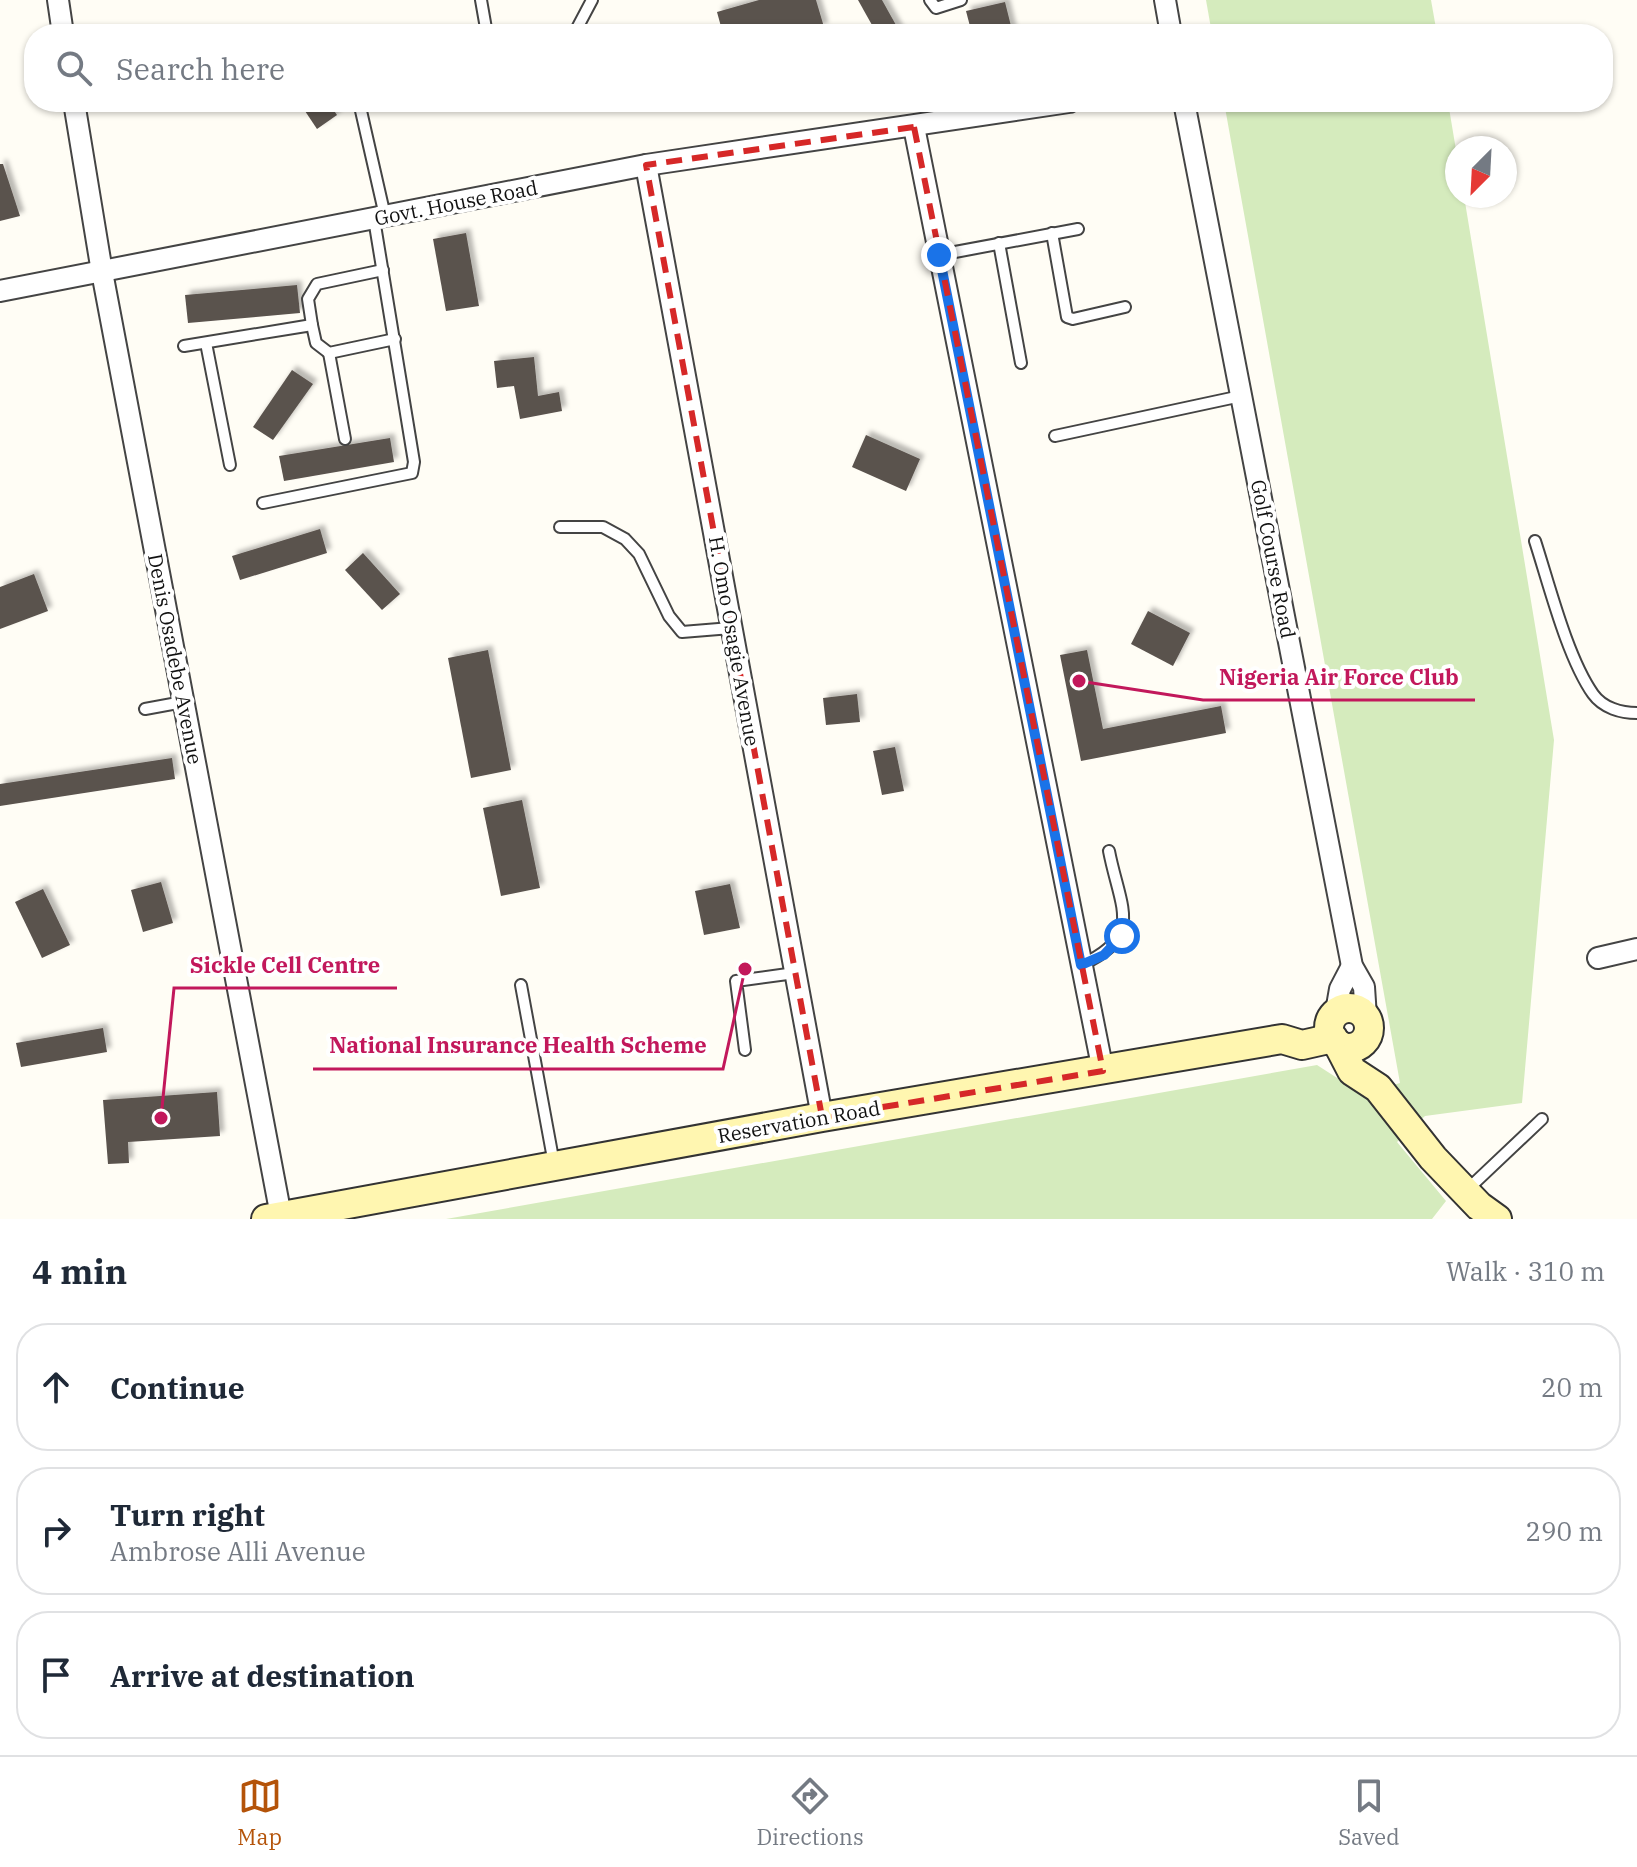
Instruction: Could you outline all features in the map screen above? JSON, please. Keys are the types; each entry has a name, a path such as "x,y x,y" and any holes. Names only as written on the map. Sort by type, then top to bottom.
{"street":[{"path":"58,0 62,24"},
{"path":"1165,0 1169,24"},
{"name":"Denis Osadebe Avenue","path":"76,112 274,1218"},
{"name":"Govt. House Road","path":"0,291 646,165 1007,112"},
{"name":"Golf Course Road","path":"1186,112 1352,966 1364,987 1367,1026"},
{"path":"914,127 1103,1071"},
{"name":"H. Omo Osagie Avenue","path":"646,165 822,1117"},
{"path":"1598,958 1637,949"},
{"path":"1352,966 1340,989 1335,1028 1352,1071 1378,1088 1476,1209"},
{"path":"1367,1026 1378,1064 1378,1088"},
{"name":"Reservation Road","path":"274,1218 822,1117 1282,1039 1302,1045 1335,1028 1352,1047 1367,1026"}],"lane":[{"path":"481,0 485,24"},
{"path":"579,24 592,0"},
{"path":"930,0 936,8 961,0"},
{"path":"263,503 412,473 414,462 383,270 380,217 361,112"},
{"path":"939,255 1078,229"},
{"path":"1052,233 1067,317 1073,319 1125,307"},
{"path":"999,243 1021,363"},
{"path":"345,439 329,353 316,343 308,299 317,284 383,270"},
{"path":"184,346 312,325"},
{"path":"329,353 395,339"},
{"path":"206,343 230,465"},
{"path":"1055,436 1241,396"},
{"path":"560,527 603,527 625,539 639,554 669,616 682,632 731,628"},
{"path":"1535,541 1561,624 1593,694 1618,712 1637,713"},
{"path":"145,709 183,702"},
{"path":"1081,965 1104,955 1122,936 1123,923 1109,851"},
{"path":"745,1050 736,981 795,973"},
{"path":"521,985 555,1166"},
{"path":"1476,1209 1542,1119"}],"highlighted area":[{"path":"914,127 1103,1071 822,1117 646,165"}],"green space":[{"path":"1206,0 1431,0 1435,24 1210,24"},
{"path":"1226,112 1450,112 1454,136 1445,136 1445,208 1466,208 1554,740 1522,1103 1425,1116 1397,1142 1446,1201 1432,1219 446,1219 1317,1065 1362,1094 1400,1083"}],"building":[{"path":"759,0 816,0 823,24 720,24 717,12"},
{"path":"858,0 882,0 895,24 871,24"},
{"path":"1005,2 1010,24 969,24 966,11"},
{"path":"306,112 335,112 337,115 317,129"},
{"path":"0,164 3,164 20,216 0,221"},
{"path":"466,233 479,306 446,311 433,239"},
{"path":"297,285 300,313 188,323 185,295"},
{"path":"534,357 538,396 559,392 562,411 520,419 514,386 497,388 494,361"},
{"path":"292,370 313,384 273,440 253,427"},
{"path":"866,435 920,459 906,491 852,467"},
{"path":"390,438 394,462 284,481 279,456"},
{"path":"320,529 327,553 240,580 232,556"},
{"path":"363,553 400,594 382,610 345,570"},
{"path":"34,574 48,611 0,629 0,587"},
{"path":"1148,611 1190,633 1173,666 1131,644"},
{"path":"488,650 511,770 471,778 448,658"},
{"path":"1087,650 1103,729 1221,706 1226,733 1081,761 1060,655"},
{"path":"857,694 860,722 826,725 823,698"},
{"path":"895,747 904,791 882,795 873,751"},
{"path":"172,758 175,779 0,806 0,784"},
{"path":"522,800 540,888 501,896 483,808"},
{"path":"161,882 173,923 143,932 131,890"},
{"path":"730,884 740,928 704,935 695,891"},
{"path":"43,889 70,945 42,958 15,902"},
{"path":"103,1028 107,1052 21,1067 16,1043"},
{"path":"217,1092 220,1136 128,1142 129,1163 108,1164 103,1100"}],"place":[{"name":"Nigeria Air Force Club","path":"1079,681"},
{"name":"National Insurance Health Scheme","path":"745,969"},
{"name":"Sickle Cell Centre","path":"161,1118"}],"route":[{"path":"939,255 1081,965 1104,955 1115,947 1122,936"}]}
